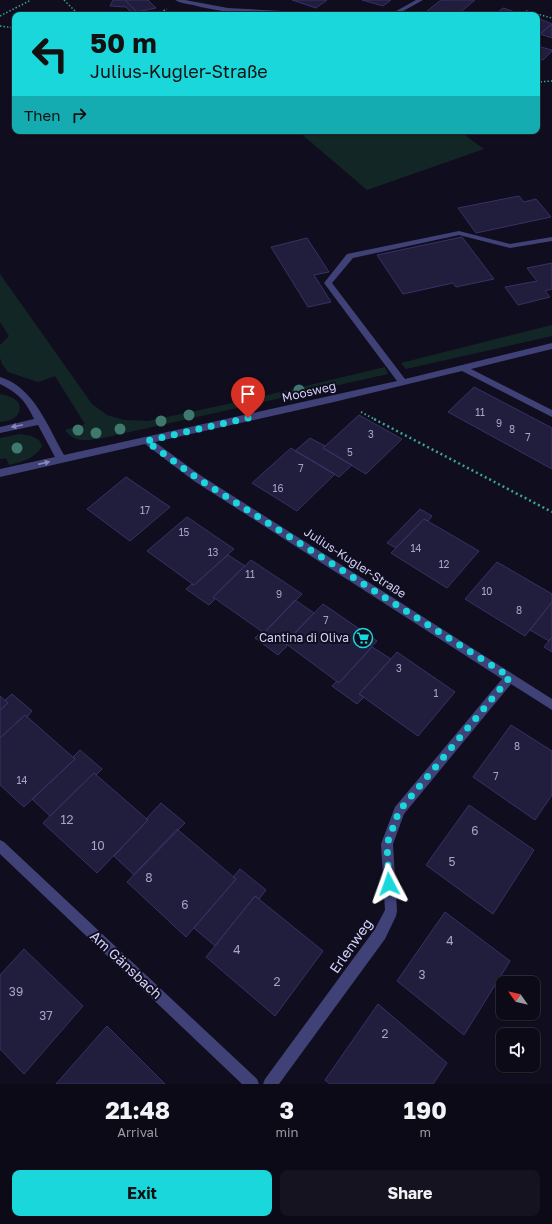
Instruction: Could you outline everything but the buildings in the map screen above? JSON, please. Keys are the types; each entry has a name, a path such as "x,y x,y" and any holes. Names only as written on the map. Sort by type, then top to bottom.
{"street":[{"path":"178,0 198,6 228,10 264,12"},
{"path":"400,12 420,0"},
{"path":"403,382 328,283 350,256 459,233 510,246 552,239"},
{"name":"Moosweg","path":"0,473 403,382 552,346"},
{"path":"463,368 552,414"},
{"path":"0,380 20,391 30,402 61,459"},
{"path":"0,430 40,421"},
{"name":"Julius-Kugler-Straße","path":"146,441 197,478 552,705"},
{"name":"Erlenweg","path":"270,1084 380,934 391,911 387,844 399,811 510,677"},
{"name":"Am Gänsbach","path":"0,846 252,1084"}],"path":[{"path":"0,16 31,0"},
{"path":"64,0 76,12"},
{"path":"540,15 552,18"},
{"path":"0,26 12,28"},
{"path":"540,82 552,81"},
{"path":"359,411 552,512"}],"green space":[{"path":"302,134 463,134 484,149 367,190"},
{"path":"0,274 92,404 107,415 124,420 148,421 242,401 385,367 388,374 103,438 87,440 77,439 65,430 85,424 55,376 38,382 8,372 2,364 0,358 0,345 9,336 0,322"},
{"path":"552,325 552,336 406,369 401,363"},
{"path":"0,394 14,399 19,404 19,413 13,419 0,422"},
{"path":"20,434 31,436 39,440 42,446 36,454 24,461 9,465 6,458 0,459 0,438"}],"place":[{"name":"Cantina di Oliva","path":"363,638"}],"route":[{"path":"248,418 146,441 197,478 510,677 399,811 387,844 389,884"}]}
